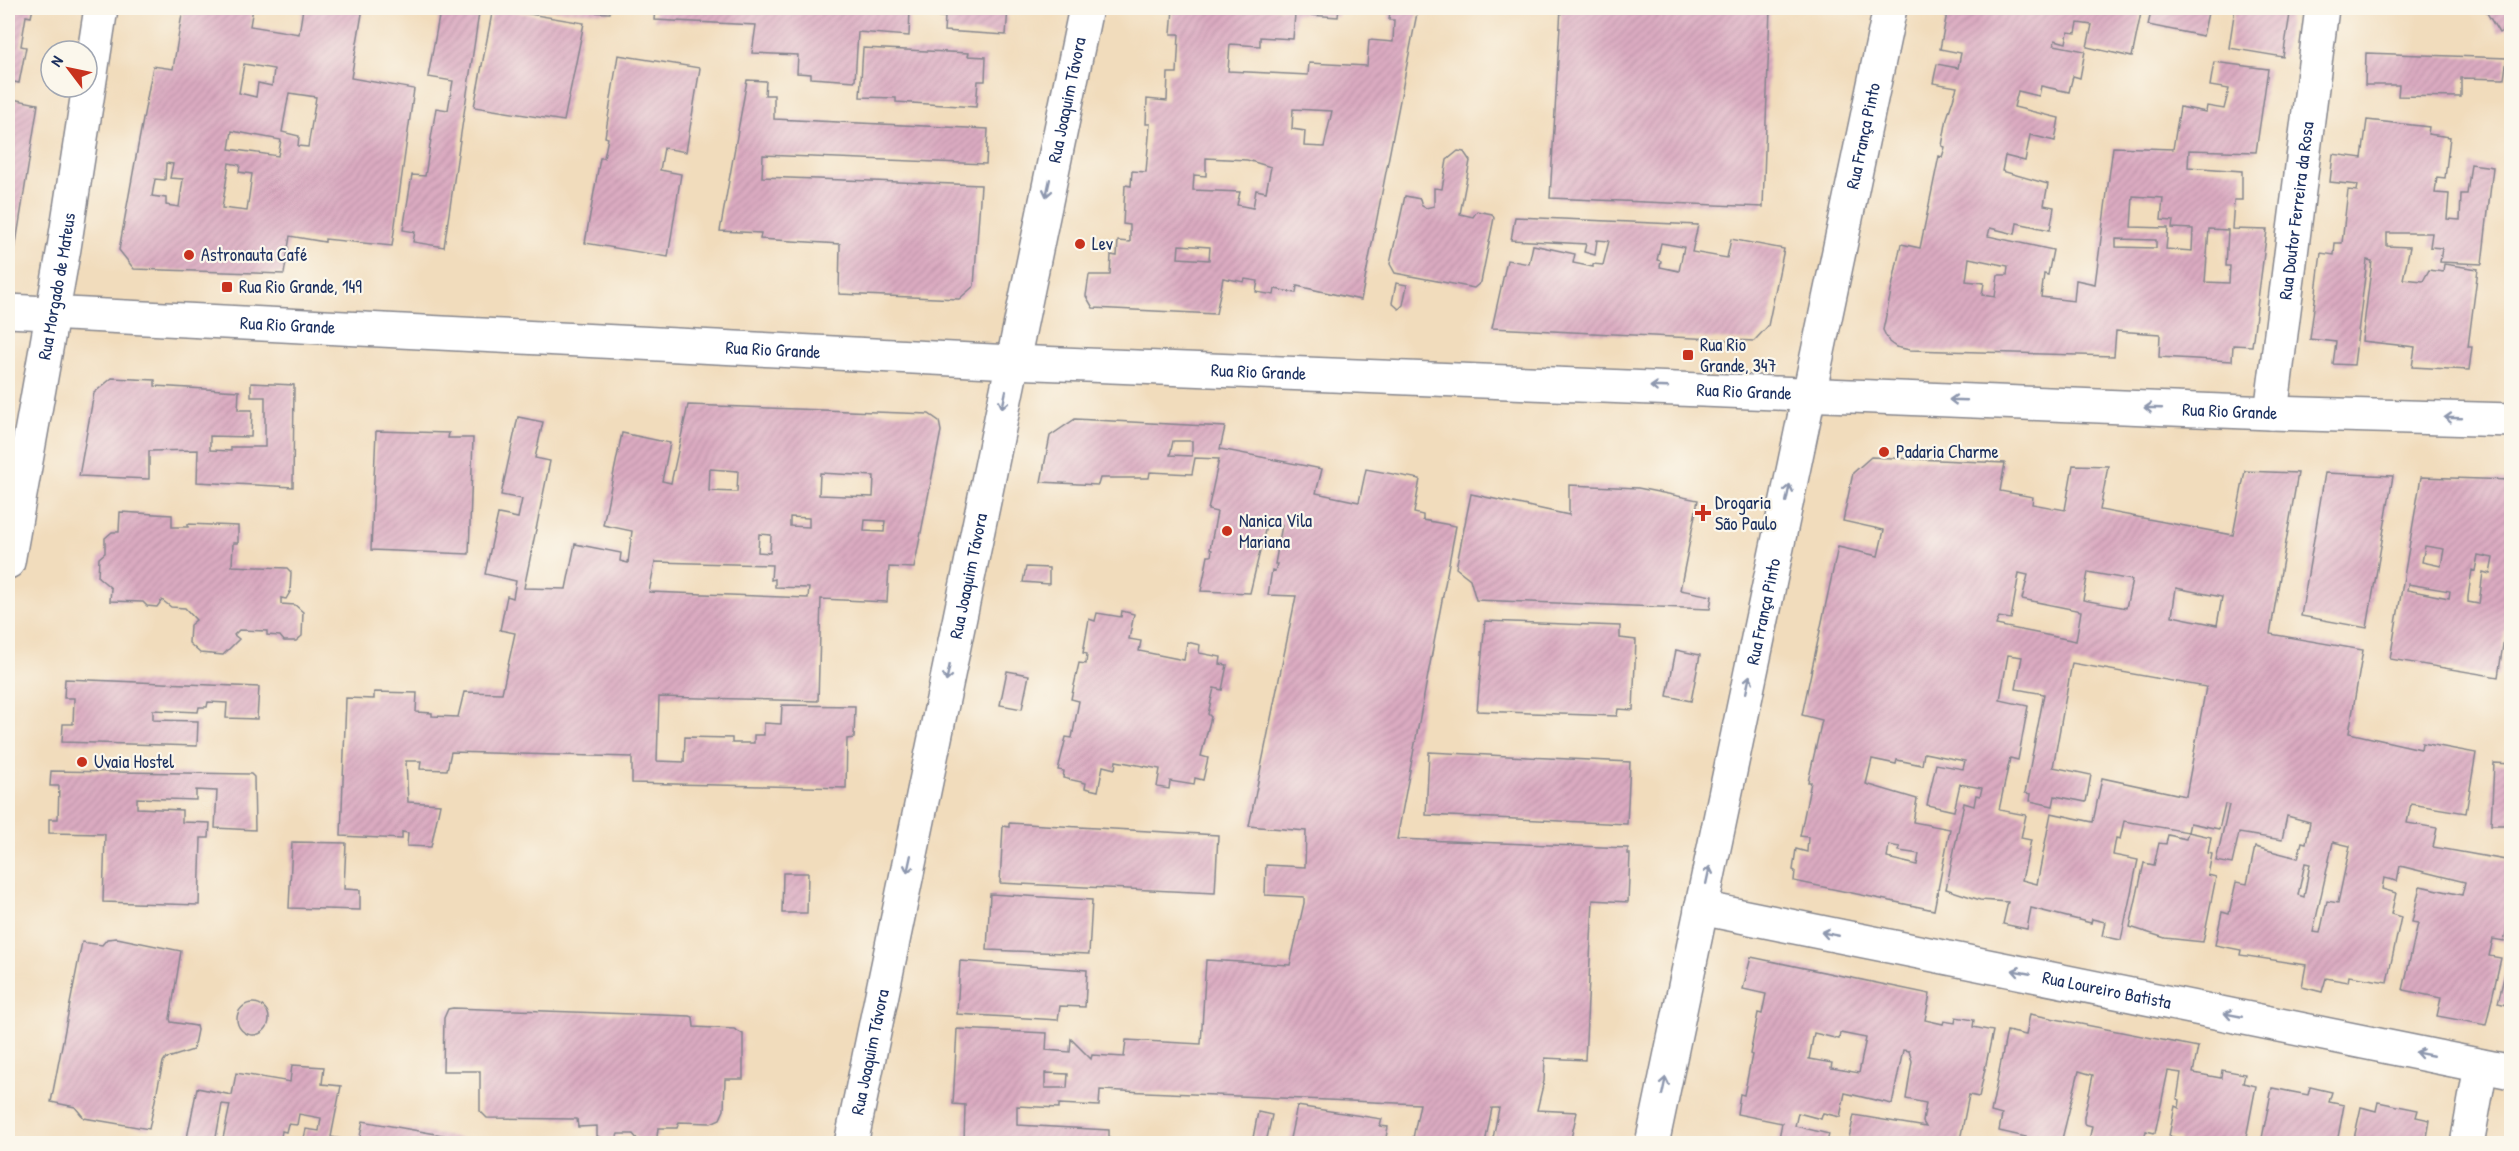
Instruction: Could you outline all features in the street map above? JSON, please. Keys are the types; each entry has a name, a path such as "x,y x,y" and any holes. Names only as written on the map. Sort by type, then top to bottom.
{"street":[{"name":"Rua Morgado de Mateus","path":"8,562 101,8"},
{"name":"Rua Joaquim Távora","path":"851,1143 1086,8"},
{"name":"Rua França Pinto","path":"1652,1143 1890,8"},
{"name":"Rua Doutor Ferreira da Rosa","path":"2271,413 2322,8"},
{"name":"Rua Rio Grande","path":"8,311 1012,362 2271,413 2511,420"},
{"name":"Rua Loureiro Batista","path":"1701,908 2496,1069"},
{"path":"2467,1143 2496,1069"}],"building":[{"path":"8,8 33,8 31,17 26,16 21,46 26,47 19,83 14,82 12,99 38,104 14,256 8,260"},
{"path":"183,8 253,8 250,26 299,34 303,8 363,8 351,78 414,89 392,246 325,239 325,242 290,236 284,274 134,269 119,250 153,66 173,69","holes":["244,64 274,69 272,86 258,83 256,97 239,93","289,93 316,97 308,147 298,146 299,136 282,132","232,131 281,140 278,156 229,149","166,163 173,164 170,178 183,179 179,207 166,205 166,198 152,196 155,179 165,180","229,163 240,165 239,172 252,174 247,211 222,208"]},
{"path":"493,8 584,23 564,121 474,107"},
{"path":"537,8 610,8 610,13 537,10"},
{"path":"655,8 833,8 833,12 844,12 844,8 1008,8 1006,35 944,31 945,17 918,15 919,10 910,9 909,36 858,32 855,81 811,78 811,74 797,73 798,55 752,53 756,25 654,20"},
{"path":"1173,8 1339,8 1338,17 1295,14 1293,39 1260,37 1260,46 1230,44 1228,71 1308,75 1309,63 1367,66 1369,40 1393,42 1394,20 1389,20 1390,11 1372,10 1372,8 1418,8 1361,300 1297,286 1296,293 1275,289 1274,295 1256,292 1258,281 1245,279 1244,282 1223,278 1216,314 1093,308 1086,296 1089,275 1110,275 1111,255 1117,256 1118,241 1130,242 1130,225 1123,224 1125,185 1131,186 1132,171 1146,172 1150,124 1146,124 1147,99 1167,101 1168,73 1177,73 1179,34 1171,34","holes":["1293,109 1332,111 1324,147 1304,146 1305,131 1292,129","1206,158 1247,160 1271,167 1266,192 1256,190 1253,208 1237,205 1240,192 1193,190 1194,175 1206,176","1179,245 1210,247 1209,260 1178,258"]},
{"path":"1561,8 1770,8 1763,207 1550,198"},
{"path":"1948,8 2142,8 2132,57 2087,47 2092,25 2078,23 2076,33 2068,32 2066,43 2055,40 2054,45 2085,51 2080,78 2073,76 2069,92 2041,86 2039,96 2018,91 2014,107 2059,118 2055,141 2030,135 2025,161 2005,156 2002,171 2048,184 2044,205 2054,207 2050,230 2017,223 2015,234 1990,228 1988,236 2053,250 2048,275 2044,274 2041,297 2074,301 2076,280 2095,284 2113,147 2173,149 2180,107 2206,112 2207,106 2224,109 2229,89 2210,86 2214,62 2268,69 2256,152 2189,150 2188,167 2242,171 2242,200 2234,200 2232,229 2267,230 2252,346 2233,345 2232,361 2159,357 2160,334 2116,331 2114,356 1910,350 1896,347 1889,342 1883,330 1901,244 1920,248 1939,156 1942,157 1945,147 1942,146 1947,118 1957,87 1933,83 1937,64 1958,68 1961,53 1940,49","holes":["2133,196 2163,198 2161,220 2173,221 2172,228 2193,229 2192,251 2166,249 2168,228 2131,227","2209,229 2228,230 2226,266 2230,266 2229,283 2205,282","2116,239 2156,240 2156,248 2116,247","1969,258 2008,266 2007,275 1998,275 1995,297 1982,295 1984,283 1966,281"]},
{"path":"2152,8 2209,8 2203,36 2148,25"},
{"path":"2235,8 2291,8 2283,57 2229,48"},
{"path":"2484,8 2511,8 2511,25 2499,33"},
{"path":"440,11 479,13 444,247 413,242 415,232 403,230 412,175 425,176 436,108 448,110 453,81 428,77"},
{"path":"863,48 969,53 968,56 986,57 985,81 978,81 976,107 896,102 896,98 860,97"},
{"path":"2366,53 2507,58 2504,79 2461,78 2461,97 2398,96 2399,85 2365,85"},
{"path":"618,55 700,68 686,152 664,148 660,170 681,174 668,257 585,243 600,158 604,158 608,138 605,137"},
{"path":"747,80 766,81 765,95 774,95 774,119 988,129 986,164 763,155 762,177 981,185 974,286 959,299 839,294 840,244 760,239 761,233 720,231"},
{"path":"2367,120 2429,127 2428,134 2450,137 2445,178 2437,177 2435,193 2449,194 2447,219 2460,220 2461,194 2467,194 2471,164 2493,167 2482,264 2440,262 2442,248 2430,247 2432,233 2387,233 2387,246 2410,247 2403,279 2423,281 2429,270 2443,272 2444,264 2478,269 2468,347 2472,347 2469,370 2412,367 2415,347 2362,341 2372,261 2367,260 2354,365 2333,364 2336,342 2310,339 2321,253 2334,255 2335,243 2342,243 2348,190 2357,191 2358,185 2330,182 2333,154 2362,158"},
{"path":"1458,151 1464,152 1470,161 1460,214 1473,217 1477,211 1492,214 1494,218 1481,282 1474,288 1395,273 1390,264 1405,196 1420,199 1422,206 1426,208 1434,206 1434,188 1442,189 1447,160"},
{"path":"1515,217 1698,225 1692,252 1727,258 1731,239 1784,249 1768,326 1754,341 1492,328 1507,260 1529,264 1533,245 1575,254 1573,263 1593,267 1593,264 1603,265 1609,241 1597,240 1595,255 1584,252 1586,244 1511,240","holes":["1661,243 1684,247 1679,271 1660,267 1661,261 1657,260"]},
{"path":"1396,283 1407,285 1403,305 1399,309 1392,303"},
{"path":"112,378 155,380 155,386 239,391 238,410 252,410 251,437 210,436 210,450 231,451 231,447 265,447 265,397 251,397 251,383 294,385 293,487 197,482 198,450 149,451 149,479 79,476 94,393"},
{"path":"688,405 929,414 939,421 941,431 914,568 889,567 887,602 821,599 818,701 659,697 657,761 684,762 685,737 732,738 732,743 754,743 754,735 764,735 764,723 781,724 782,705 855,706 854,738 847,739 846,788 632,783 632,757 451,752 447,770 420,769 421,761 406,761 408,802 440,804 431,847 407,846 408,833 402,832 402,839 341,836 346,698 374,699 374,692 417,693 416,712 432,713 432,716 458,717 464,692 502,693 515,633 500,630 507,596 513,598 516,581 485,574 498,514 518,518 522,499 501,495 518,417 543,422 535,458 550,461 524,588 566,589 575,544 621,553 620,561 628,563 632,531 603,525 622,433 670,443 662,481 671,483","holes":["710,469 738,471 737,492 709,491","820,473 874,476 873,497 819,495","790,517 809,518 809,527 790,526","865,520 885,521 884,532 864,531","759,534 771,535 770,553 758,552","655,562 772,565 771,580 775,579 775,587 809,588 808,598 649,592"]},
{"path":"1075,419 1225,427 1220,449 1322,469 1316,493 1359,502 1366,469 1420,479 1414,513 1423,515 1423,520 1456,526 1397,839 1628,848 1628,854 1630,854 1628,902 1593,900 1585,1060 1545,1058 1544,1081 1537,1110 1577,1112 1570,1143 1492,1143 1499,1108 1492,1108 1485,1143 1412,1143 1420,1104 1100,1090 1099,1106 1059,1104 1059,1108 1017,1106 1017,1125 1109,1130 1109,1143 964,1143 965,1105 953,1104 957,1029 1047,1033 1046,1050 1070,1052 1071,1039 1091,1059 1092,1055 1124,1057 1126,1040 1201,1044 1206,960 1290,965 1304,903 1304,897 1265,895 1266,865 1305,867 1306,831 1249,826 1296,596 1268,595 1272,570 1275,571 1277,564 1275,564 1282,525 1267,522 1250,593 1201,591 1208,556 1211,556 1212,550 1210,549 1217,512 1208,510 1219,459 1195,458 1192,474 1150,472 1149,478 1100,478 1098,485 1041,482 1050,436","holes":["1173,441 1192,441 1192,456 1170,455","1045,1073 1068,1074 1067,1088 1045,1088"]},
{"path":"376,431 449,433 448,438 473,438 469,554 371,550"},
{"path":"1871,457 2005,463 2000,491 2033,497 2032,504 2065,510 2073,465 2108,466 2100,510 2233,535 2245,471 2298,473 2270,634 2363,650 2349,733 2421,749 2422,743 2476,753 2466,813 2411,804 2407,823 2437,828 2433,847 2511,861 2511,910 2504,941 2493,939 2489,956 2501,958 2486,1025 2437,1016 2441,998 2403,990 2418,923 2412,922 2420,886 2462,895 2465,882 2400,866 2397,881 2384,878 2382,889 2396,893 2391,914 2401,917 2387,982 2349,976 2348,982 2326,978 2322,992 2302,987 2306,965 2240,955 2241,950 2215,945 2222,912 2229,914 2236,882 2247,884 2255,847 2298,858 2302,842 2306,843 2310,822 2287,816 2282,840 2239,833 2232,864 2216,861 2229,805 2225,804 2219,829 2190,823 2188,832 2124,821 2120,839 2116,838 2113,855 2138,860 2121,940 2102,936 2105,922 2092,919 2091,923 2031,908 2027,929 2003,924 2008,902 1980,900 1946,889 1964,803 1974,806 1976,795 1980,796 1982,788 1960,784 1954,811 1927,805 1936,764 1963,769 1965,761 1924,753 1922,765 1897,760 1896,764 1872,759 1866,784 1917,799 1913,822 1950,829 1934,910 1794,881 1796,849 1807,852 1808,837 1800,836 1811,782 1808,782 1822,720 1802,715 1838,547 1878,556 1884,530 1843,521 1853,473","holes":["2088,572 2132,580 2126,608 2083,600","2019,573 2028,575 2022,599 2081,611 2076,641 1996,625 1999,617 2011,619","2176,588 2222,597 2217,625 2172,616","2008,655 2022,657 2016,689 2044,694 2025,793 2031,794 2030,801 2053,806 2055,796 2086,802 2091,775 2053,767 2072,663 2206,687 2186,796 2102,778 2093,822 2051,813 2037,884 2022,880 2031,840 2021,838 2026,815 1999,810 2010,758 2018,760 2028,706 2000,700","2333,842 2350,846 2338,903 2327,901 2320,933 2313,932","1889,845 1900,847 1899,851 1919,854 1917,865 1887,858","2305,863 2310,864 2304,897 2298,895"]},
{"path":"2325,473 2393,476 2367,628 2301,616"},
{"path":"2421,477 2511,480 2511,593 2498,677 2390,659","holes":["2425,546 2444,549 2441,566 2422,562","2478,555 2493,558 2490,574 2483,572 2479,604 2468,602 2472,570 2475,571","2408,584 2450,591 2449,598 2407,590"]},
{"path":"1569,485 1638,488 1698,500 1680,590 1712,596 1710,609 1476,600 1470,579 1456,568 1471,494 1569,515"},
{"path":"120,512 172,515 172,527 188,527 188,524 238,526 238,543 233,543 232,566 287,568 291,572 290,592 286,599 281,598 281,604 295,605 303,612 302,636 296,641 284,641 280,636 267,635 267,631 239,630 234,635 239,639 223,655 200,653 189,643 190,625 196,620 185,608 171,607 162,600 157,607 147,606 143,602 110,601 111,588 98,577 99,558 105,553 105,538 112,532 119,532"},
{"path":"1026,567 1049,568 1049,584 1023,582"},
{"path":"1122,611 1134,614 1129,639 1141,641 1139,651 1184,660 1187,642 1200,645 1199,653 1221,657 1220,664 1227,665 1222,690 1214,688 1208,714 1211,717 1201,756 1208,758 1203,780 1195,778 1194,785 1170,781 1169,789 1157,787 1160,769 1116,761 1115,769 1103,766 1098,791 1085,788 1086,783 1063,778 1064,771 1058,770 1066,737 1072,738 1079,701 1071,699 1079,663 1086,664 1087,654 1083,653 1089,619 1095,621 1097,613 1121,617"},
{"path":"1485,621 1620,626 1620,638 1636,640 1633,710 1618,709 1617,716 1477,711"},
{"path":"1676,650 1700,655 1691,701 1667,696"},
{"path":"1007,671 1029,675 1022,709 1000,705"},
{"path":"65,679 259,687 257,719 226,718 227,703 208,702 207,707 199,707 198,712 153,710 153,720 198,721 197,746 62,742 63,724 73,724 74,698 64,698"},
{"path":"1429,752 1630,762 1627,824 1426,815"},
{"path":"2494,763 2511,764 2511,825 2491,825"},
{"path":"51,771 251,774 254,777 255,830 215,828 217,791 196,790 196,800 137,798 137,808 182,810 182,822 210,823 209,838 201,838 199,905 103,902 105,834 49,833 49,819 58,819 59,786 50,786"},
{"path":"1009,823 1218,835 1215,893 1000,883 1003,826 1009,827"},
{"path":"2188,832 2211,837 2208,853 2212,854 2208,875 2216,877 2203,942 2165,938 2130,927 2144,863 2154,865 2159,843 2166,844 2168,835 2186,839"},
{"path":"292,842 346,843 344,889 360,890 360,910 289,908"},
{"path":"783,873 808,873 807,913 782,913"},
{"path":"990,894 1092,900 1089,954 987,950"},
{"path":"117,938 181,951 170,1019 171,1022 196,1026 197,1030 193,1050 165,1059 163,1062 149,1129 84,1118 75,1107 51,1102 82,942 102,945 107,939"},
{"path":"2511,947 2511,1006 2498,1003"},
{"path":"1751,957 1930,994 1925,1020 1943,1024 1944,1021 1955,1023 1956,1017 1974,1020 1973,1027 1993,1031 1979,1097 1969,1095 1960,1140 1973,1143 1874,1143 1849,1138 1854,1115 1926,1127 1923,1122 1926,1103 1906,1099 1912,1061 1909,1051 1903,1050 1892,1104 1845,1093 1840,1117 1823,1113 1821,1119 1798,1113 1795,1126 1829,1134 1827,1143 1778,1143 1782,1123 1737,1114 1740,1094 1744,1095 1758,1013 1762,1014 1766,994 1743,989","holes":["1814,1033 1839,1039 1840,1033 1866,1038 1859,1073 1831,1068 1832,1063 1809,1059"]},
{"path":"960,961 1087,970 1085,1007 1060,1006 1058,1020 957,1014"},
{"path":"253,1003 264,1008 269,1019 264,1030 253,1035 242,1030 237,1019 242,1008"},
{"path":"448,1009 690,1016 693,1017 694,1027 734,1029 743,1034 743,1079 725,1079 724,1110 720,1119 711,1123 679,1122 677,1128 658,1128 657,1137 653,1140 638,1140 633,1134 618,1134 616,1139 601,1138 597,1136 597,1126 578,1127 577,1119 487,1118 480,1111 480,1071 443,1071 444,1018"},
{"path":"2030,1014 2198,1047 2193,1073 2221,1078 2222,1070 2245,1074 2243,1083 2256,1086 2245,1143 2179,1143 2180,1139 2169,1136 2175,1106 2179,1108 2180,1100 2177,1099 2181,1073 2168,1071 2155,1133 2146,1131 2143,1143 2089,1141 2092,1126 2084,1124 2084,1117 2093,1075 2079,1071 2061,1143 2025,1141 2026,1137 1999,1131 2002,1115 1991,1112 2007,1031 2026,1035"},
{"path":"292,1065 324,1067 322,1084 341,1086 331,1137 359,1142 363,1121 464,1139 464,1143 303,1143 306,1129 319,1131 321,1118 299,1114 297,1125 288,1124 286,1132 282,1131 280,1143 222,1143 230,1105 222,1104 215,1143 186,1143 197,1088 232,1095 236,1073 290,1082"},
{"path":"2310,1087 2332,1092 2329,1102 2344,1105 2337,1143 2261,1143 2272,1088 2308,1095"},
{"path":"2378,1102 2418,1110 2416,1117 2430,1120 2426,1143 2353,1143 2361,1107 2376,1111"},
{"path":"1297,1106 1382,1119 1380,1126 1388,1127 1385,1143 1289,1143"},
{"path":"1258,1112 1272,1115 1266,1143 1252,1143"}],"place":[{"name":"Lev","path":"1080,244"},
{"name":"Astronauta Café","path":"189,255"},
{"name":"Rua Rio Grande, 149","path":"227,287"},
{"name":"Rua Rio Grande, 347","path":"1688,355"},
{"name":"Padaria Charme","path":"1884,452"},
{"name":"Drogaria São Paulo","path":"1703,513"},
{"name":"Nanica Vila Mariana","path":"1227,531"},
{"name":"Uvaia Hostel","path":"82,762"}]}
